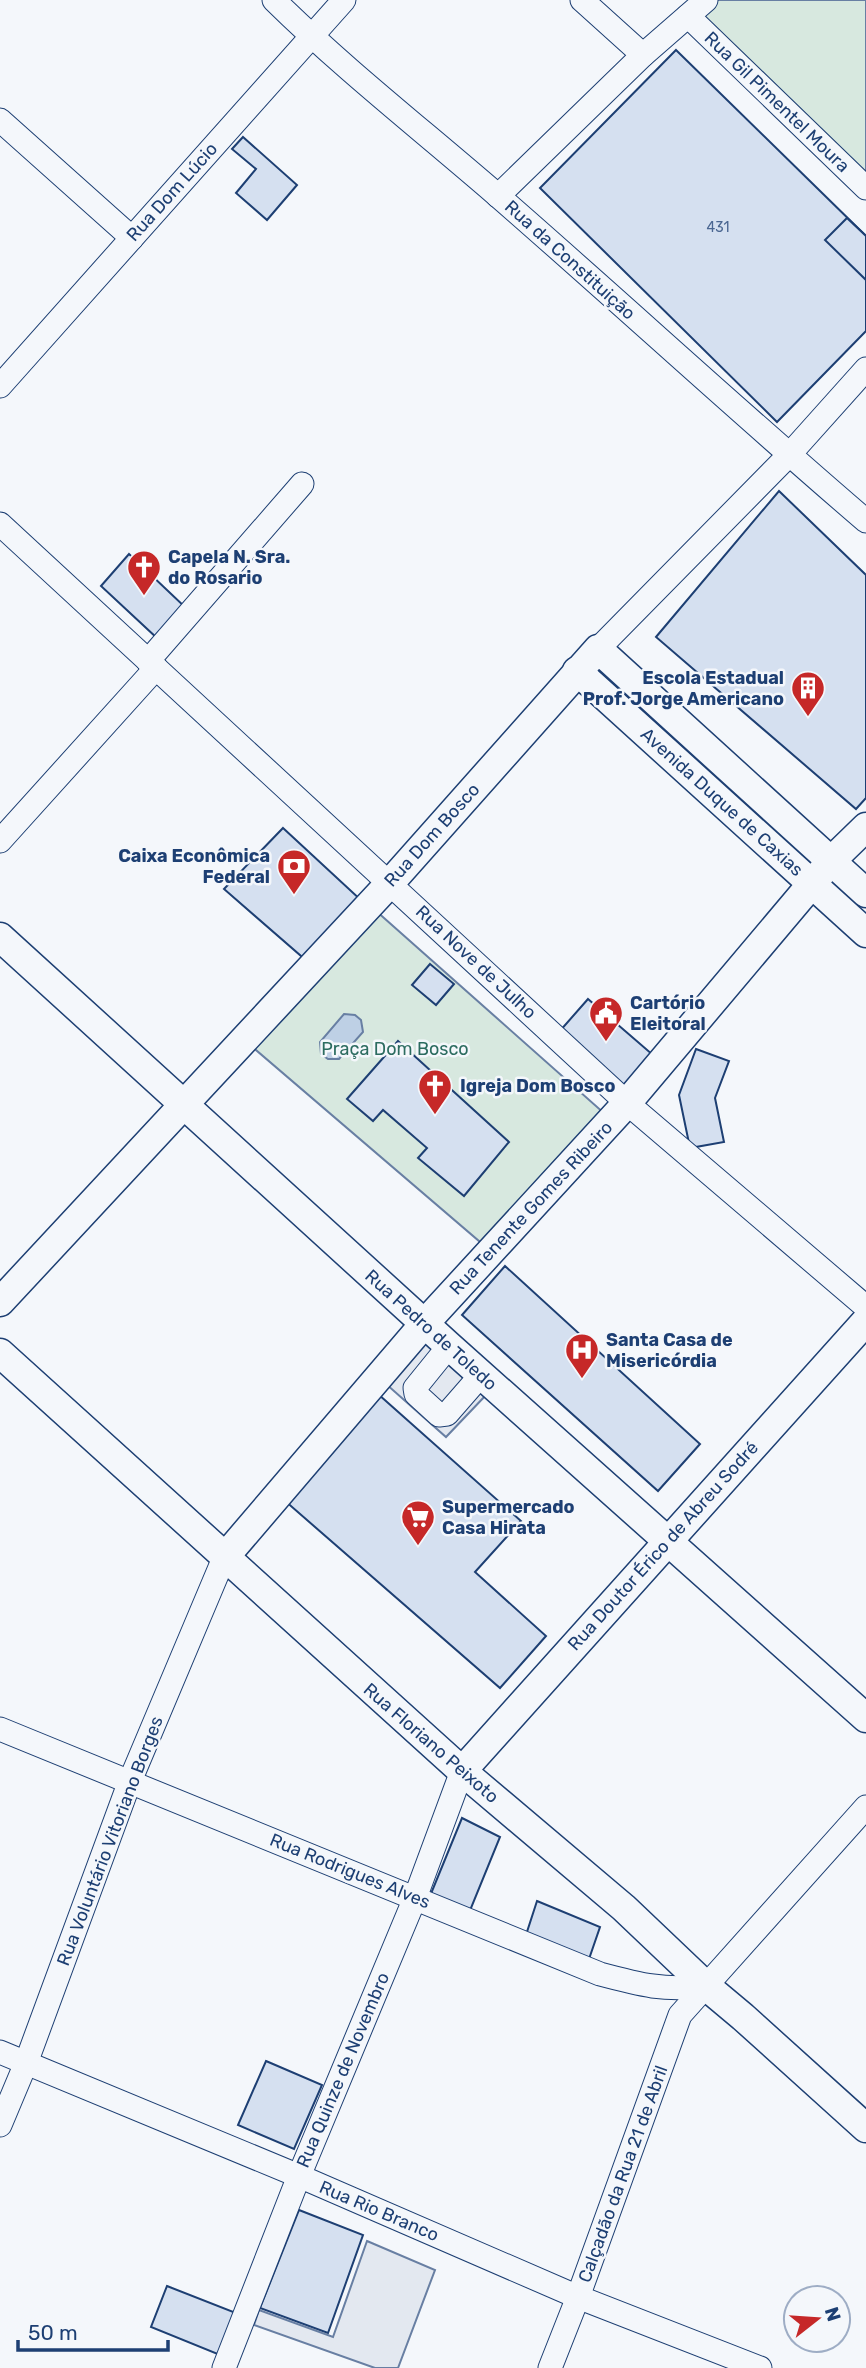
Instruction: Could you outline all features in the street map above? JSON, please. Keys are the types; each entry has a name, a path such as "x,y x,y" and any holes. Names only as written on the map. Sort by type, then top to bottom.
{"main road":[{"name":"Rua Dom Bosco","path":"0,1302 390,883 598,649"},
{"name":"Avenida Duque de Caxias","path":"598,649 866,893"},
{"name":"Avenida Duque de Caxias","path":"578,671 866,933"},
{"name":"Rua Tenente Gomes Ribeiro","path":"224,1558 424,1324 627,1103 831,861 866,827"},
{"name":"Rua Pedro de Toledo","path":"0,937 481,1376 866,1718"},
{"name":"Rua Doutor Érico de Abreu Sodré","path":"462,1771 866,1321"},
{"name":"Rua Floriano Peixoto","path":"0,1353 462,1771 624,1908 706,1986 866,2128"}],"street":[{"name":"Rua da Constituição","path":"274,0 310,36 498,196 789,456 866,521"},
{"name":"Rua Dom Lúcio","path":"0,386 344,0"},
{"path":"582,0 643,55"},
{"path":"498,196 643,55 706,0"},
{"name":"Rua Gil Pimentel Moura","path":"688,16 866,188"},
{"path":"0,120 132,238"},
{"name":"Rua Dom Bosco","path":"598,649 789,456 866,369"},
{"path":"0,841 302,484"},
{"name":"Rua Nove de Julho","path":"0,524 627,1103 866,1307"},
{"path":"449,1346 415,1388 416,1394 439,1415 447,1413 481,1376"},
{"name":"Rua Voluntário Vitoriano Borges","path":"0,2125 26,2063 130,1781 224,1558"},
{"name":"Rua Rodrigues Alves","path":"0,1729 600,1974 647,1987 677,1990 706,1986"},
{"name":"Rua Quinze de Novembro","path":"224,2368 299,2176 415,1898 462,1771"},
{"name":"Calçadão da Rua 21 de Abril","path":"550,2368 680,2015 866,1807"},
{"name":"Rua Rio Branco","path":"0,2052 299,2176 578,2297 760,2368"}],"green space":[{"path":"712,0 866,0 866,182 694,16"},
{"name":"Praça Dom Bosco","path":"375,910 605,1114 486,1247 250,1045"}],"shaded area":[{"path":"425,1339 487,1394 446,1437 386,1384"},
{"path":"367,2241 435,2270 398,2368 375,2368 254,2325 259,2310 333,2337"}],"water":[{"path":"344,1014 355,1015 361,1020 363,1032 339,1059 328,1059 321,1054 320,1042"}],"building":[{"path":"676,50 866,236 866,331 777,422 540,188"},
{"path":"243,137 297,185 267,220 236,193 256,169 232,149"},
{"path":"847,218 866,236 866,280 825,240"},
{"name":"Escola Estadual Prof. Jorge Americano","path":"779,491 866,575 866,798 856,809 656,637"},
{"name":"Capela N. Sra. do Rosario","path":"129,554 186,608 158,639 101,586"},
{"name":"Caixa Econômica Federal","path":"283,828 363,902 308,962 224,889"},
{"path":"430,964 454,984 436,1005 412,985"},
{"name":"Cartório Eleitoral","path":"588,999 653,1055 625,1088 559,1032"},
{"name":"Igreja Dom Bosco","path":"398,1041 509,1142 464,1196 418,1158 427,1148 383,1110 373,1121 347,1099"},
{"path":"696,1049 729,1061 715,1098 724,1142 690,1148 679,1095"},
{"name":"Santa Casa de Misericórdia","path":"505,1266 700,1444 658,1491 462,1315"},
{"name":"Supermercado Casa Hirata","path":"378,1394 521,1521 475,1572 546,1636 500,1688 284,1500"},
{"path":"462,1818 500,1837 469,1913 430,1896"},
{"path":"537,1901 600,1927 589,1959 526,1935"},
{"path":"266,2061 322,2085 294,2149 238,2125"},
{"path":"299,2210 363,2235 328,2333 260,2308"},
{"path":"167,2286 236,2313 220,2355 151,2327"}],"place":[{"name":"Capela N. Sra. do Rosario","path":"144,597"},
{"name":"Escola Estadual Prof. Jorge Americano","path":"808,718"},
{"name":"Caixa Econômica Federal","path":"294,896"},
{"name":"Cartório Eleitoral","path":"606,1043"},
{"name":"Igreja Dom Bosco","path":"435,1116"},
{"name":"Santa Casa de Misericórdia","path":"582,1380"},
{"name":"Supermercado Casa Hirata","path":"418,1547"}]}
